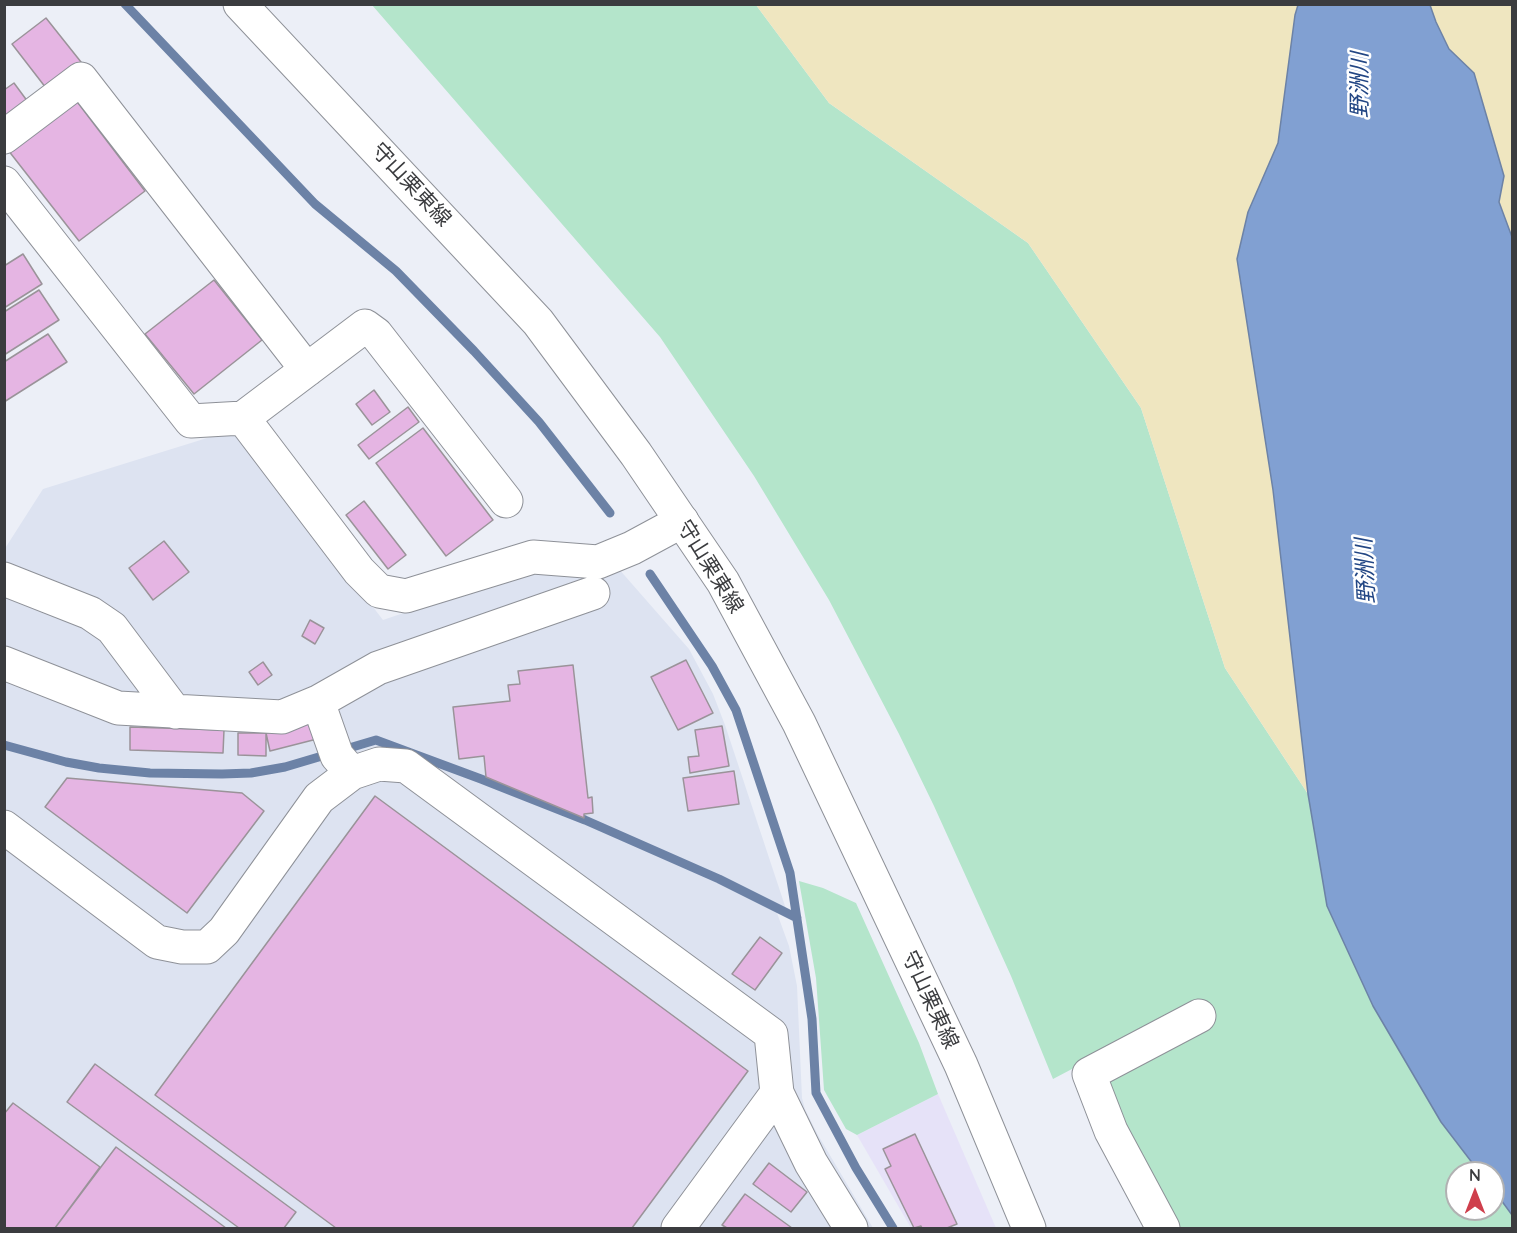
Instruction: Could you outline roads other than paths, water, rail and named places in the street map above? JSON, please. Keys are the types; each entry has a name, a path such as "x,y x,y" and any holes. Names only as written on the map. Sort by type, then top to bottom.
{"main road":[{"name":"守山栗東線","path":"240,4 538,322 636,454 723,582 798,723 961,1065 1029,1228"},
{"path":"4,137 81,79 307,370"},
{"path":"4,183 190,421 243,418 365,326 376,334 506,501"},
{"path":"243,418 359,571 379,591 406,596 532,557 598,562 632,548 682,521"},
{"path":"4,579 90,614 112,628 175,712"},
{"path":"4,663 118,708 282,717 318,702 378,668 593,593"},
{"path":"318,702 341,758"},
{"path":"4,827 157,942 182,947 207,947 224,931 319,798 341,758"},
{"path":"341,758 406,766 771,1034 777,1093 811,1163 851,1228"},
{"path":"1163,1228 1111,1131 1089,1074 1199,1016"},
{"path":"678,1228 777,1093"}],"water":[{"name":"野洲川","path":"1298,5 1430,5 1449,49 1474,73 1504,176 1499,202 1512,237 1512,1215 1505,1205 1505,1161 1471,1161 1441,1122 1373,1006 1327,906 1308,794 1273,490 1237,259 1248,212 1278,143"}],"waterway":[{"path":"125,4 315,204 396,271 474,351 539,422 610,513"},
{"path":"650,574 712,666 736,710 790,873 812,1019 816,1093 856,1168 893,1228"},
{"path":"4,745 66,762 99,768 150,773 222,774 251,773 285,767 376,740 585,820 719,879 797,918"}]}
